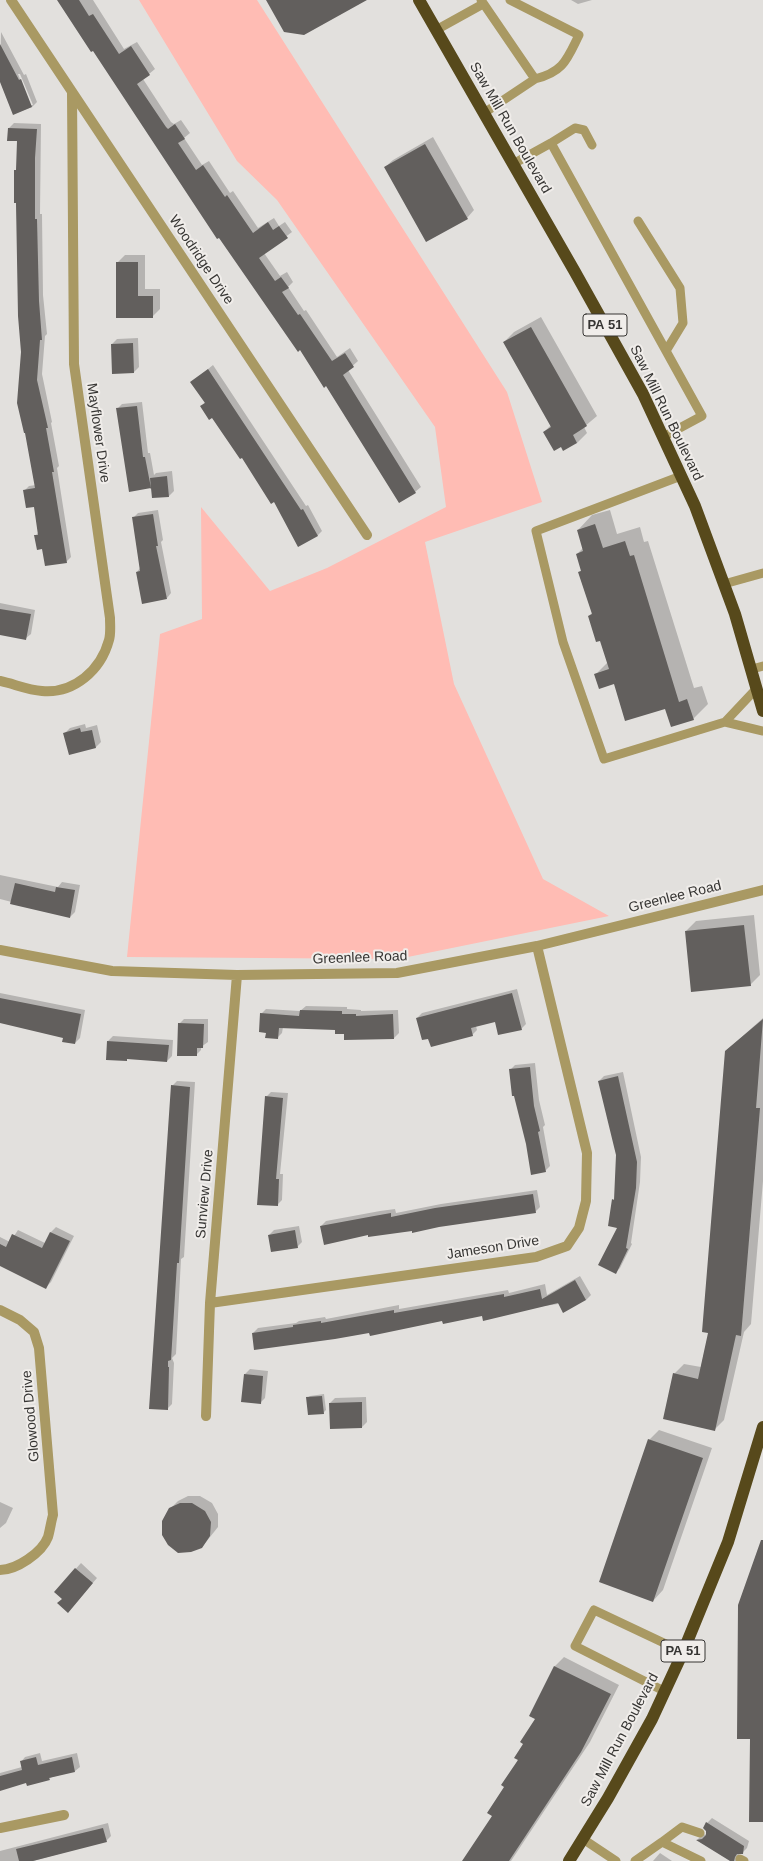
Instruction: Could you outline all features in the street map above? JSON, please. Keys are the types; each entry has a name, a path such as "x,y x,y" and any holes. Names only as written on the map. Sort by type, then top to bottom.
{"highway":[{"name":"Saw Mill Run Boulevard","path":"419,0 639,387 695,506 757,668 757,688 763,711"},
{"name":"Saw Mill Run Boulevard","path":"569,1861 608,1798 652,1719 683,1652 728,1542 763,1427"}],"street":[{"name":"Woodridge Drive","path":"11,0 367,534"},
{"name":"Mayflower Drive","path":"0,681 42,691 65,690 84,679 99,662 109,639 110,618 74,364 72,93"},
{"name":"Greenlee Road","path":"0,950 112,971 237,975 397,973 536,946 763,890"},
{"name":"Jameson Drive","path":"210,1303 536,1258 567,1246 579,1228 586,1201 587,1153 536,946"},
{"name":"Sunview Drive","path":"206,1416 210,1303 237,975"},
{"name":"Glowood Drive","path":"0,1310 20,1320 34,1332 39,1348 53,1515 48,1538 29,1559 6,1570 0,1570"},
{"path":"0,1828 64,1815"}],"lane":[{"path":"484,113 535,79 545,77 565,65 579,35 510,0"},
{"path":"436,30 482,2 535,79"},
{"path":"513,164 575,128 584,130 592,144"},
{"path":"551,143 702,416 663,437"},
{"path":"638,221 680,288 683,323 666,351"},
{"path":"681,476 536,531 563,642 604,759 725,722 757,688"},
{"path":"724,584 763,573"},
{"path":"725,722 763,731"},
{"path":"664,1692 575,1646 594,1610 683,1652"},
{"path":"635,1861 682,1827 700,1833"},
{"path":"582,1839 616,1861"},
{"path":"662,1842 701,1861"}],"shaded area":[{"path":"139,0 257,0 507,392 542,502 425,542 454,684 543,879 609,916 398,959 127,957 160,634 202,619 201,507 270,591 327,568 446,507 435,427 277,200 237,161"}],"building":[{"path":"57,0 79,0 89,16 93,14 119,54 131,46 150,75 137,84 166,127 168,129 175,124 185,139 178,143 196,170 203,165 225,197 227,195 253,233 268,222 273,230 279,226 288,238 259,258 275,281 281,277 289,288 282,292 298,315 300,314 332,361 345,353 354,367 343,375 416,493 399,503 326,386 324,388 300,350 298,352 219,238 217,239 93,51 91,52"},
{"path":"266,0 367,0 304,35 284,32"},
{"path":"0,44 19,80 21,79 32,107 13,115 0,82"},
{"path":"8,128 37,129 35,158 35,219 37,219 39,301 42,340 40,340 37,380 48,428 46,428 54,472 52,472 67,563 45,566 42,549 37,550 34,535 38,535 34,507 26,508 23,490 35,488 25,433 17,403 21,352 18,316 16,203 14,203 14,170 16,170 17,141 7,141"},
{"path":"425,144 468,219 426,242 384,167"},
{"path":"116,262 138,262 138,296 153,296 153,318 116,318"},
{"path":"531,327 587,426 573,435 577,443 563,451 561,447 554,451 543,432 551,427 503,342"},
{"path":"133,343 134,373 112,374 111,344"},
{"path":"208,369 301,510 303,509 318,536 298,547 274,502 271,504 242,458 240,459 212,418 209,420 200,406 205,403 190,382"},
{"path":"137,406 143,457 145,457 151,488 129,492 116,408"},
{"path":"167,476 169,497 152,498 150,478"},
{"path":"153,514 158,546 156,546 167,599 142,604 136,572 140,571 132,517"},
{"path":"595,524 603,548 625,541 630,556 634,555 679,702 687,699 694,720 671,727 665,709 625,721 614,684 599,689 594,674 609,669 600,641 596,642 588,616 592,614 578,572 581,571 576,554 583,551 577,530"},
{"path":"0,609 31,614 26,640 0,635"},
{"path":"80,728 81,732 92,730 96,748 69,755 63,733"},
{"path":"15,883 55,892 56,887 75,890 70,918 10,904"},
{"path":"744,925 751,986 691,992 685,931"},
{"path":"512,993 522,1030 498,1035 495,1022 471,1028 473,1036 431,1047 428,1039 422,1040 416,1018"},
{"path":"0,998 81,1014 75,1044 62,1042 63,1038 0,1023"},
{"path":"300,1010 342,1011 342,1014 356,1014 356,1016 393,1014 394,1039 344,1040 344,1034 335,1034 335,1030 279,1028 278,1039 265,1038 266,1033 259,1032 260,1013 299,1016"},
{"path":"763,1019 756,1108 760,1108 741,1336 736,1335 715,1431 663,1419 673,1373 698,1379 708,1333 702,1332 725,1051"},
{"path":"178,1023 204,1024 203,1048 197,1048 197,1056 177,1056"},
{"path":"107,1041 169,1045 167,1062 127,1059 127,1061 106,1060"},
{"path":"530,1067 534,1106 540,1131 538,1132 546,1172 531,1175 526,1144 514,1096 512,1096 509,1069"},
{"path":"618,1076 637,1162 636,1188 626,1248 628,1249 616,1274 598,1265 617,1228 608,1226 612,1199 614,1200 616,1155 598,1081"},
{"path":"171,1085 190,1087 179,1263 177,1263 171,1360 168,1361 168,1410 149,1409"},
{"path":"265,1096 283,1098 276,1179 279,1179 278,1206 257,1205"},
{"path":"533,1194 536,1213 439,1227 412,1233 412,1231 368,1237 368,1235 324,1245 320,1226 391,1213 391,1217 435,1208"},
{"path":"295,1230 298,1248 271,1252 268,1235"},
{"path":"50,1232 70,1241 46,1289 0,1266 0,1244 6,1247 12,1234 42,1248"},
{"path":"575,1280 586,1300 563,1313 558,1303 483,1321 482,1316 443,1324 442,1321 370,1336 369,1333 254,1350 252,1333 293,1327 293,1325 321,1321 321,1323 394,1310 394,1313 504,1294 504,1297 540,1289 542,1299"},
{"path":"244,1374 263,1376 261,1404 241,1402"},
{"path":"322,1396 324,1414 308,1415 306,1397"},
{"path":"362,1402 362,1428 330,1429 329,1403"},
{"path":"648,1439 703,1458 653,1602 599,1582"},
{"path":"180,1503 192,1503 205,1511 211,1522 210,1536 202,1548 191,1552 178,1553 168,1545 162,1535 162,1521 169,1508"},
{"path":"761,1540 763,1540 763,1822 749,1822 750,1739 737,1739 738,1605"},
{"path":"75,1568 93,1583 68,1613 57,1603 62,1599 54,1592"},
{"path":"554,1666 611,1694 581,1752 509,1861 462,1861 492,1816 487,1813 504,1787 501,1785 518,1760 514,1758 523,1744 520,1742 535,1719 529,1716"},
{"path":"36,1757 38,1765 72,1757 75,1772 49,1778 50,1780 27,1786 26,1783 0,1791 0,1776 22,1770 20,1761"},
{"path":"706,1822 744,1846 743,1854 737,1854 734,1861 730,1861 696,1840 702,1839 706,1835 706,1831 703,1828"},
{"path":"103,1828 107,1842 33,1861 19,1861 16,1849"}]}
